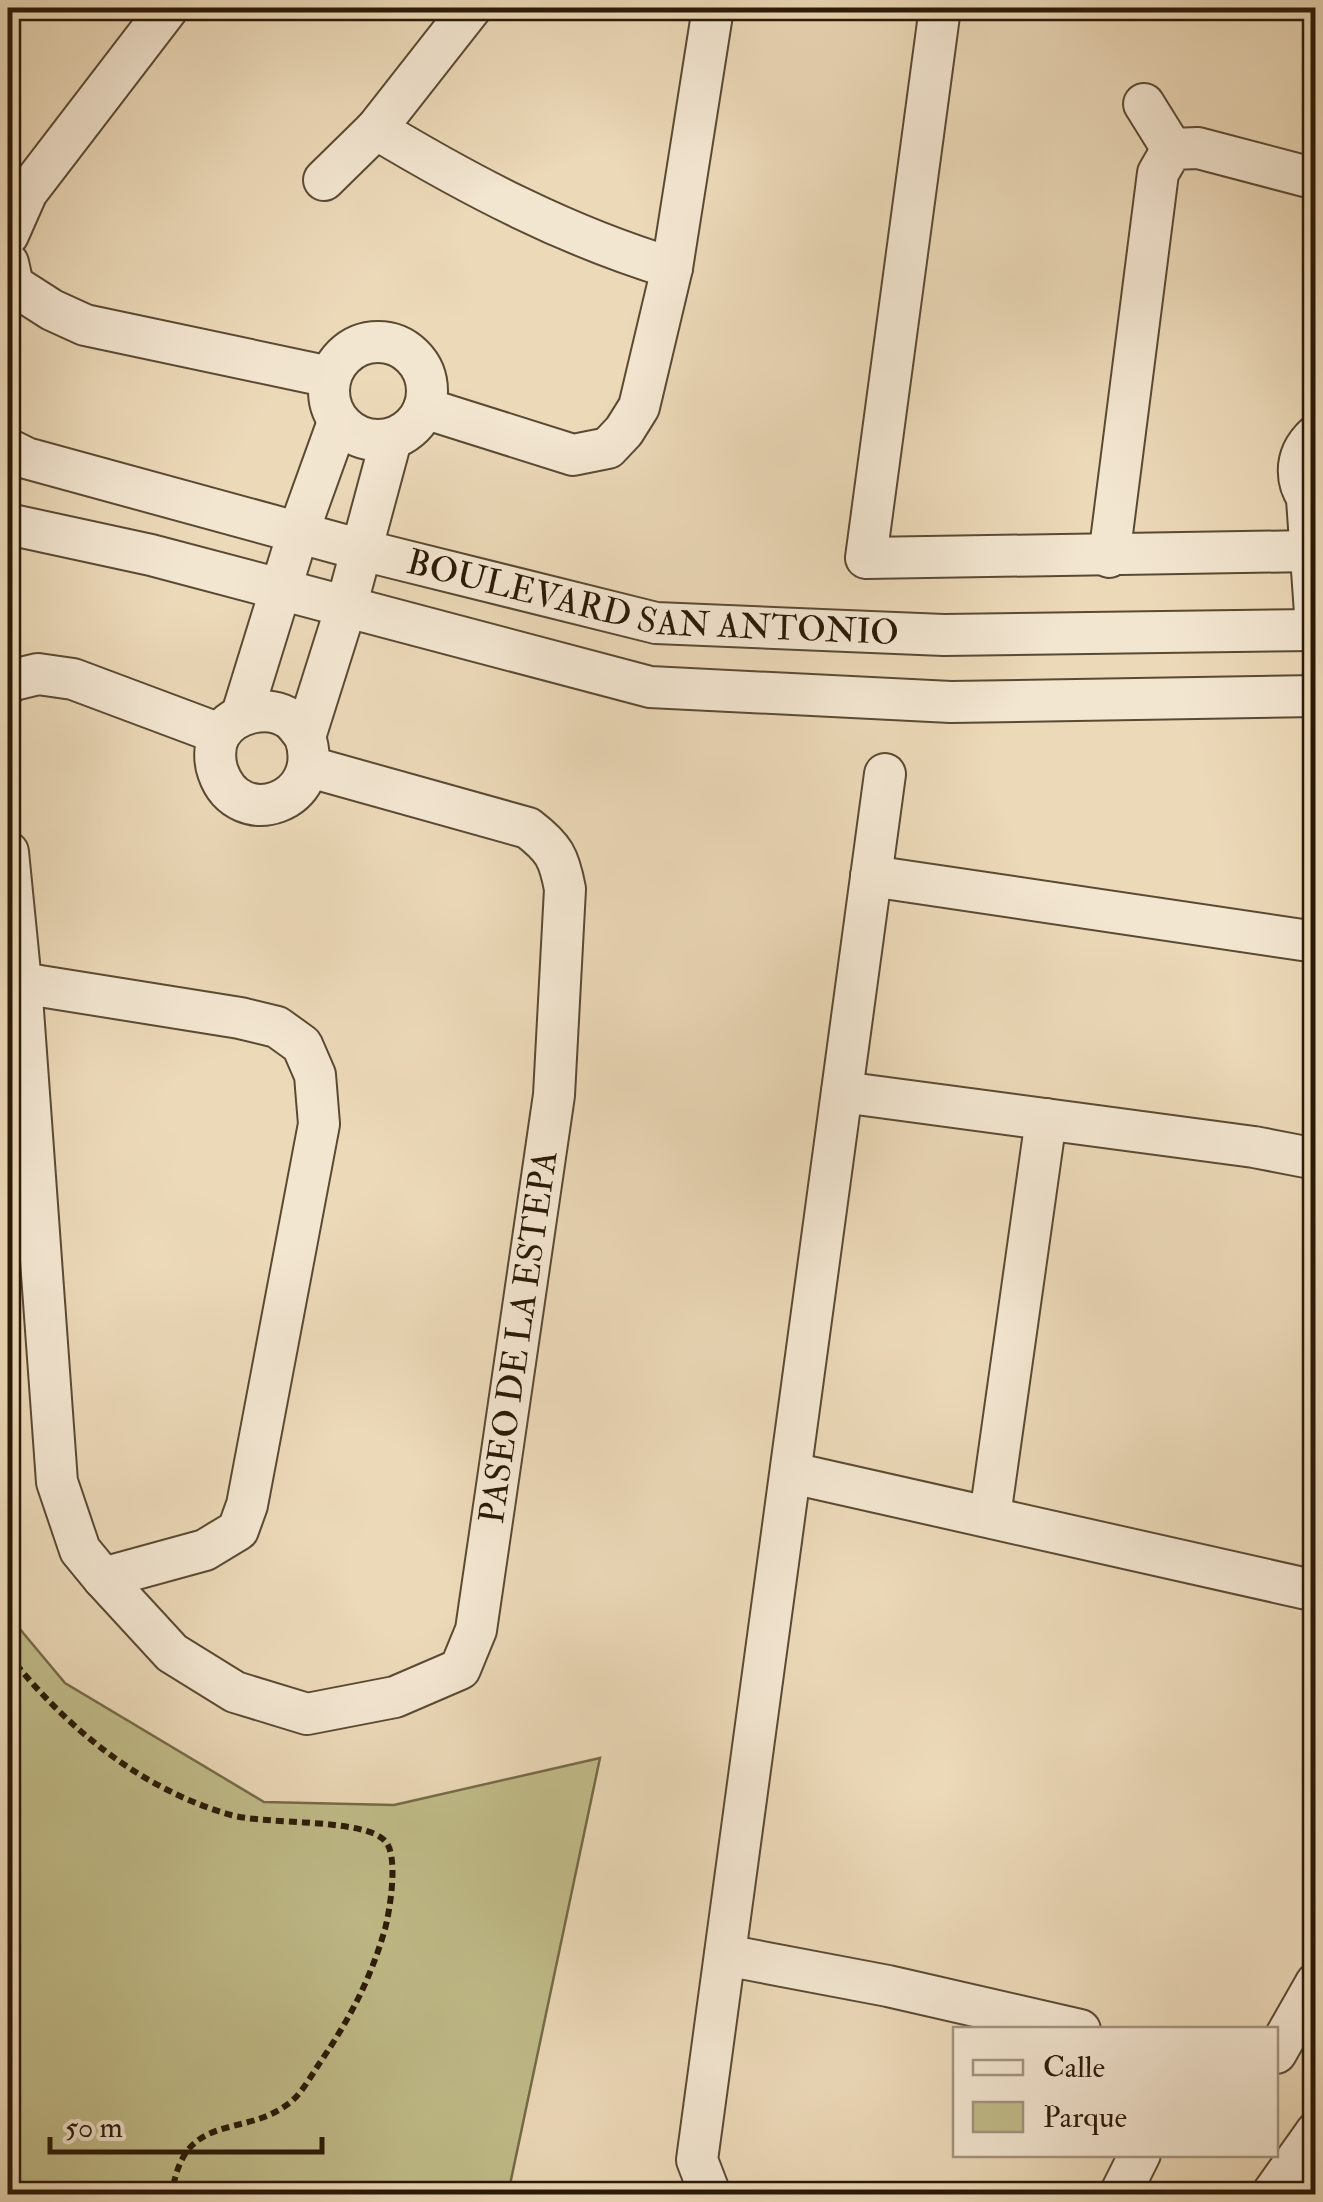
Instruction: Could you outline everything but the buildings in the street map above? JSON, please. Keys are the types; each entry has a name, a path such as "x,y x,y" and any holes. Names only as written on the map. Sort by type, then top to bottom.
{"street":[{"path":"8,235 27,192 168,8"},
{"path":"324,180 376,129 471,8"},
{"path":"424,408 573,455 608,448 639,408 672,268 713,8"},
{"path":"940,8 866,558 1310,551"},
{"path":"1144,104 1172,149"},
{"path":"376,129 473,187 532,216 672,268"},
{"path":"1172,149 1198,148 1316,179"},
{"path":"1109,557 1158,173 1172,149"},
{"path":"8,263 14,285 52,310 85,325 330,377"},
{"path":"374,341 403,348 424,369 424,408 416,425 391,440 362,439 338,422 329,401 330,377 346,352 374,341"},
{"path":"338,422 231,724 214,761 223,786 245,803 272,805 297,792 391,440"},
{"path":"1316,435 1300,456 1298,470 1311,503 1316,628"},
{"name":"BOULEVARD SAN ANTONIO","path":"8,448 26,458 298,533 656,624 944,636 1316,628"},
{"name":"BOULEVARD SAN ANTONIO","path":"8,524 151,555 650,686 951,702 1316,696"},
{"name":"PASEO DE LA ESTEPA","path":"8,684 38,674 74,679 231,724 266,710 290,718 307,752 528,828 550,844 560,863 565,889 554,1095 476,1630 460,1669 396,1697 307,1714 235,1692 172,1653 80,1550 57,1482 8,852"},
{"path":"710,2194 697,2160 885,774"},
{"path":"871,876 1316,942"},
{"path":"21,983 277,1027 302,1045 315,1075 318,1124 247,1505 238,1530 205,1550 103,1578"},
{"path":"842,1092 1254,1147 1316,1159"},
{"path":"990,1516 1046,1119"},
{"path":"792,1473 1316,1591"},
{"path":"725,1954 1066,2027"},
{"path":"1278,2050 1316,1984"},
{"path":"1272,2194 1316,2132"},
{"path":"1120,2194 1138,2157"}],"path":[{"path":"8,1654 84,1736 152,1783 230,1814 272,1822 372,1830 389,1843 390,1912 378,1956 354,2012 296,2098 272,2115 212,2130 187,2151 175,2172 172,2194"}],"green space":[{"path":"8,1604 14,1622 65,1683 264,1802 394,1805 600,1758 508,2194 8,2194"}]}
